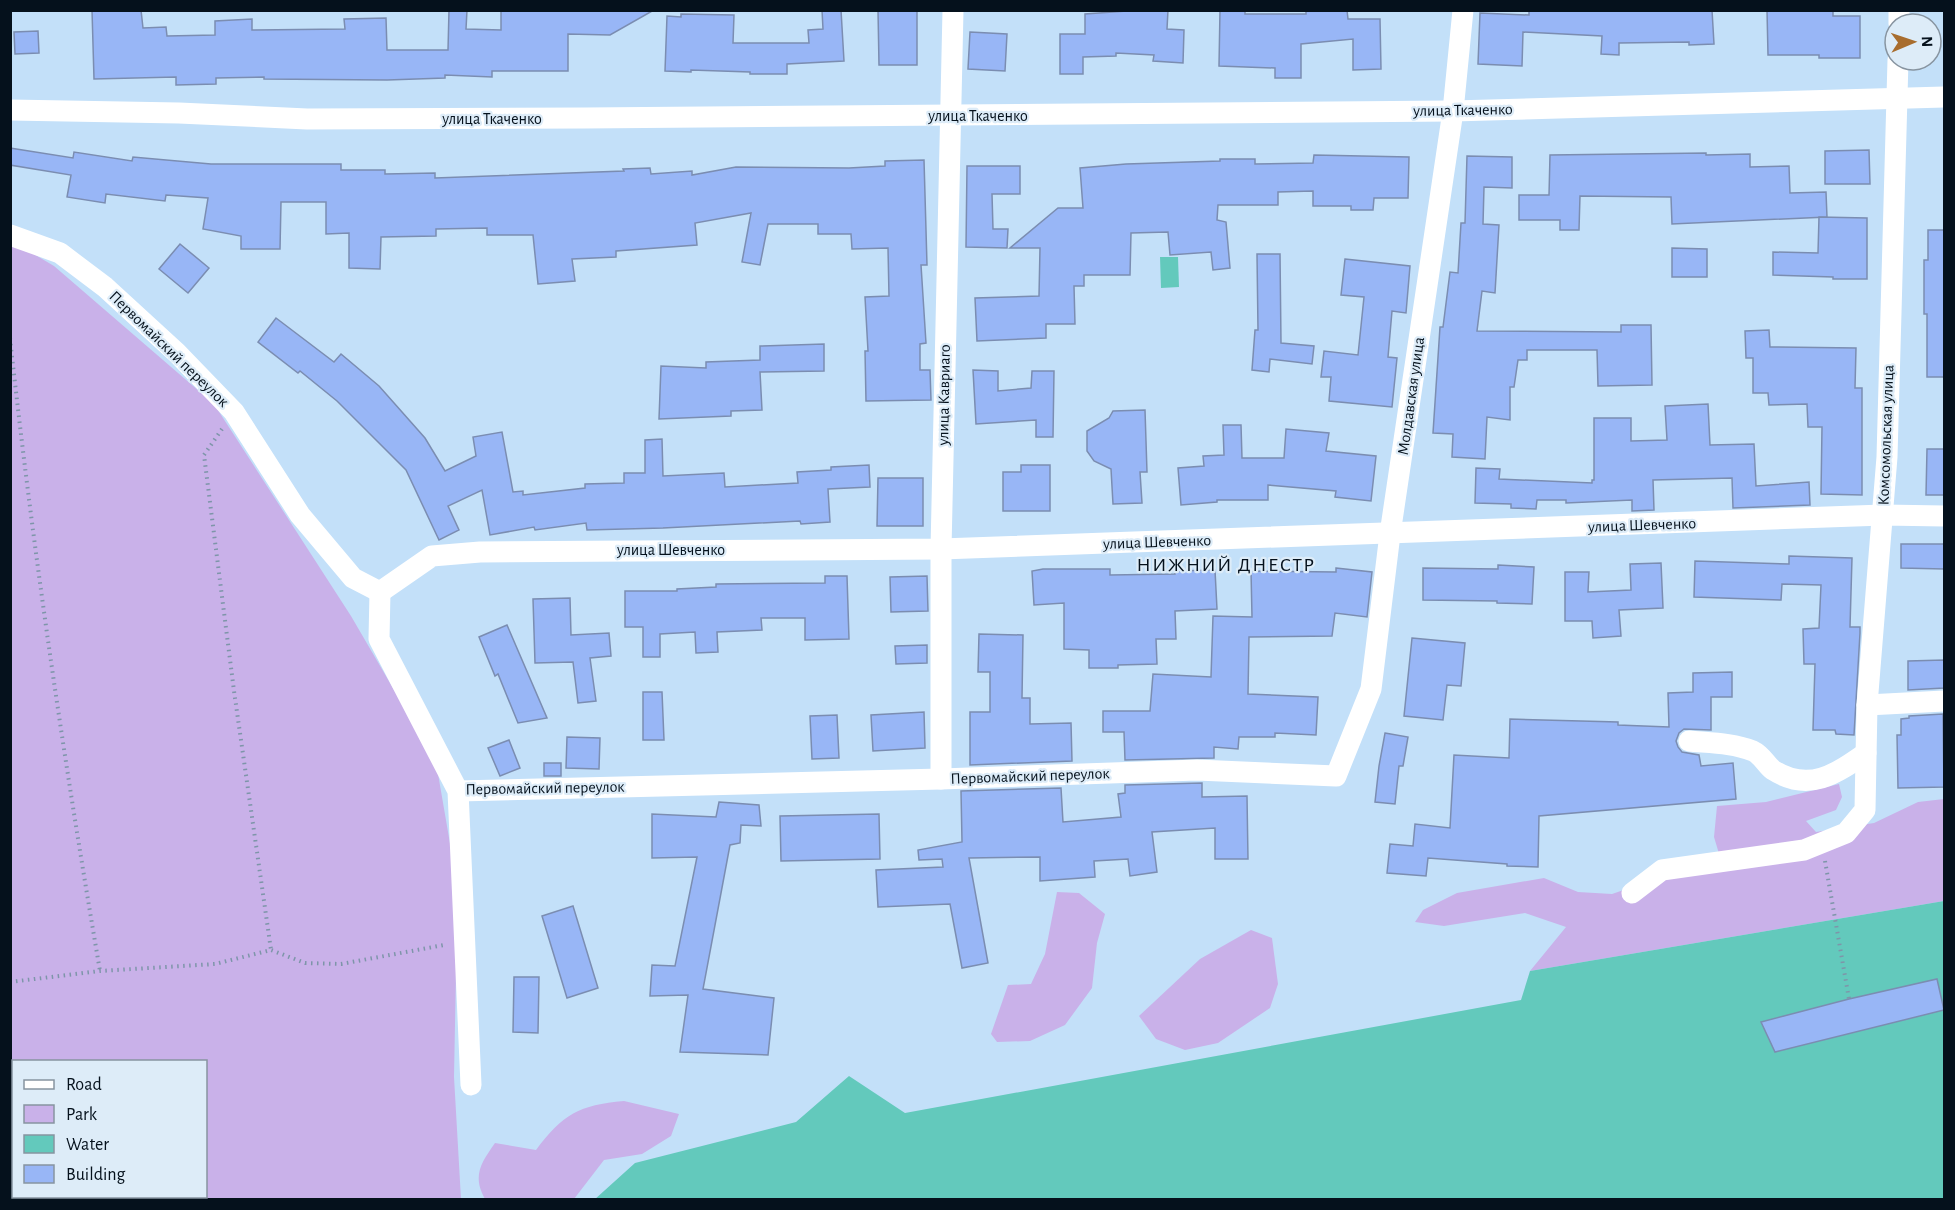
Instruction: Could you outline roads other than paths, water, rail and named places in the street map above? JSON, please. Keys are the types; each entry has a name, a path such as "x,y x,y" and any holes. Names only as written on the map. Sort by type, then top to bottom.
{"street":[{"name":"улица Кавриаго","path":"941,779 941,549 953,10"},
{"name":"Молдавская улица","path":"1336,776 1371,689 1390,534 1453,111 1463,10"},
{"name":"Комсомольская улица","path":"1632,893 1662,870 1804,850 1846,833 1865,810 1867,705 1887,445 1898,72"},
{"name":"улица Ткаченко","path":"10,110 179,113 307,119 950,116 1453,111 1944,97"},
{"name":"Первомайский переулок","path":"10,235 60,253 105,287 177,353 234,412 300,515 353,578 380,592 379,639 458,791 1197,770 1336,776"},
{"name":"улица Шевченко","path":"380,592 432,556 480,552 941,549 1883,516 1944,516"},
{"path":"1867,705 1944,701"},
{"path":"1689,741 1737,745 1757,752 1772,769 1794,780 1819,780 1842,770 1866,753"},
{"path":"458,791 471,1084"}],"water":[{"path":"1160,257 1178,257 1179,287 1161,288"},
{"path":"1944,901 1944,1199 594,1200 635,1163 796,1122 849,1076 905,1113 1521,1000 1530,971"}],"district":[{"name":"НИЖНИЙ ДНЕСТР","path":"1226,565"}]}
